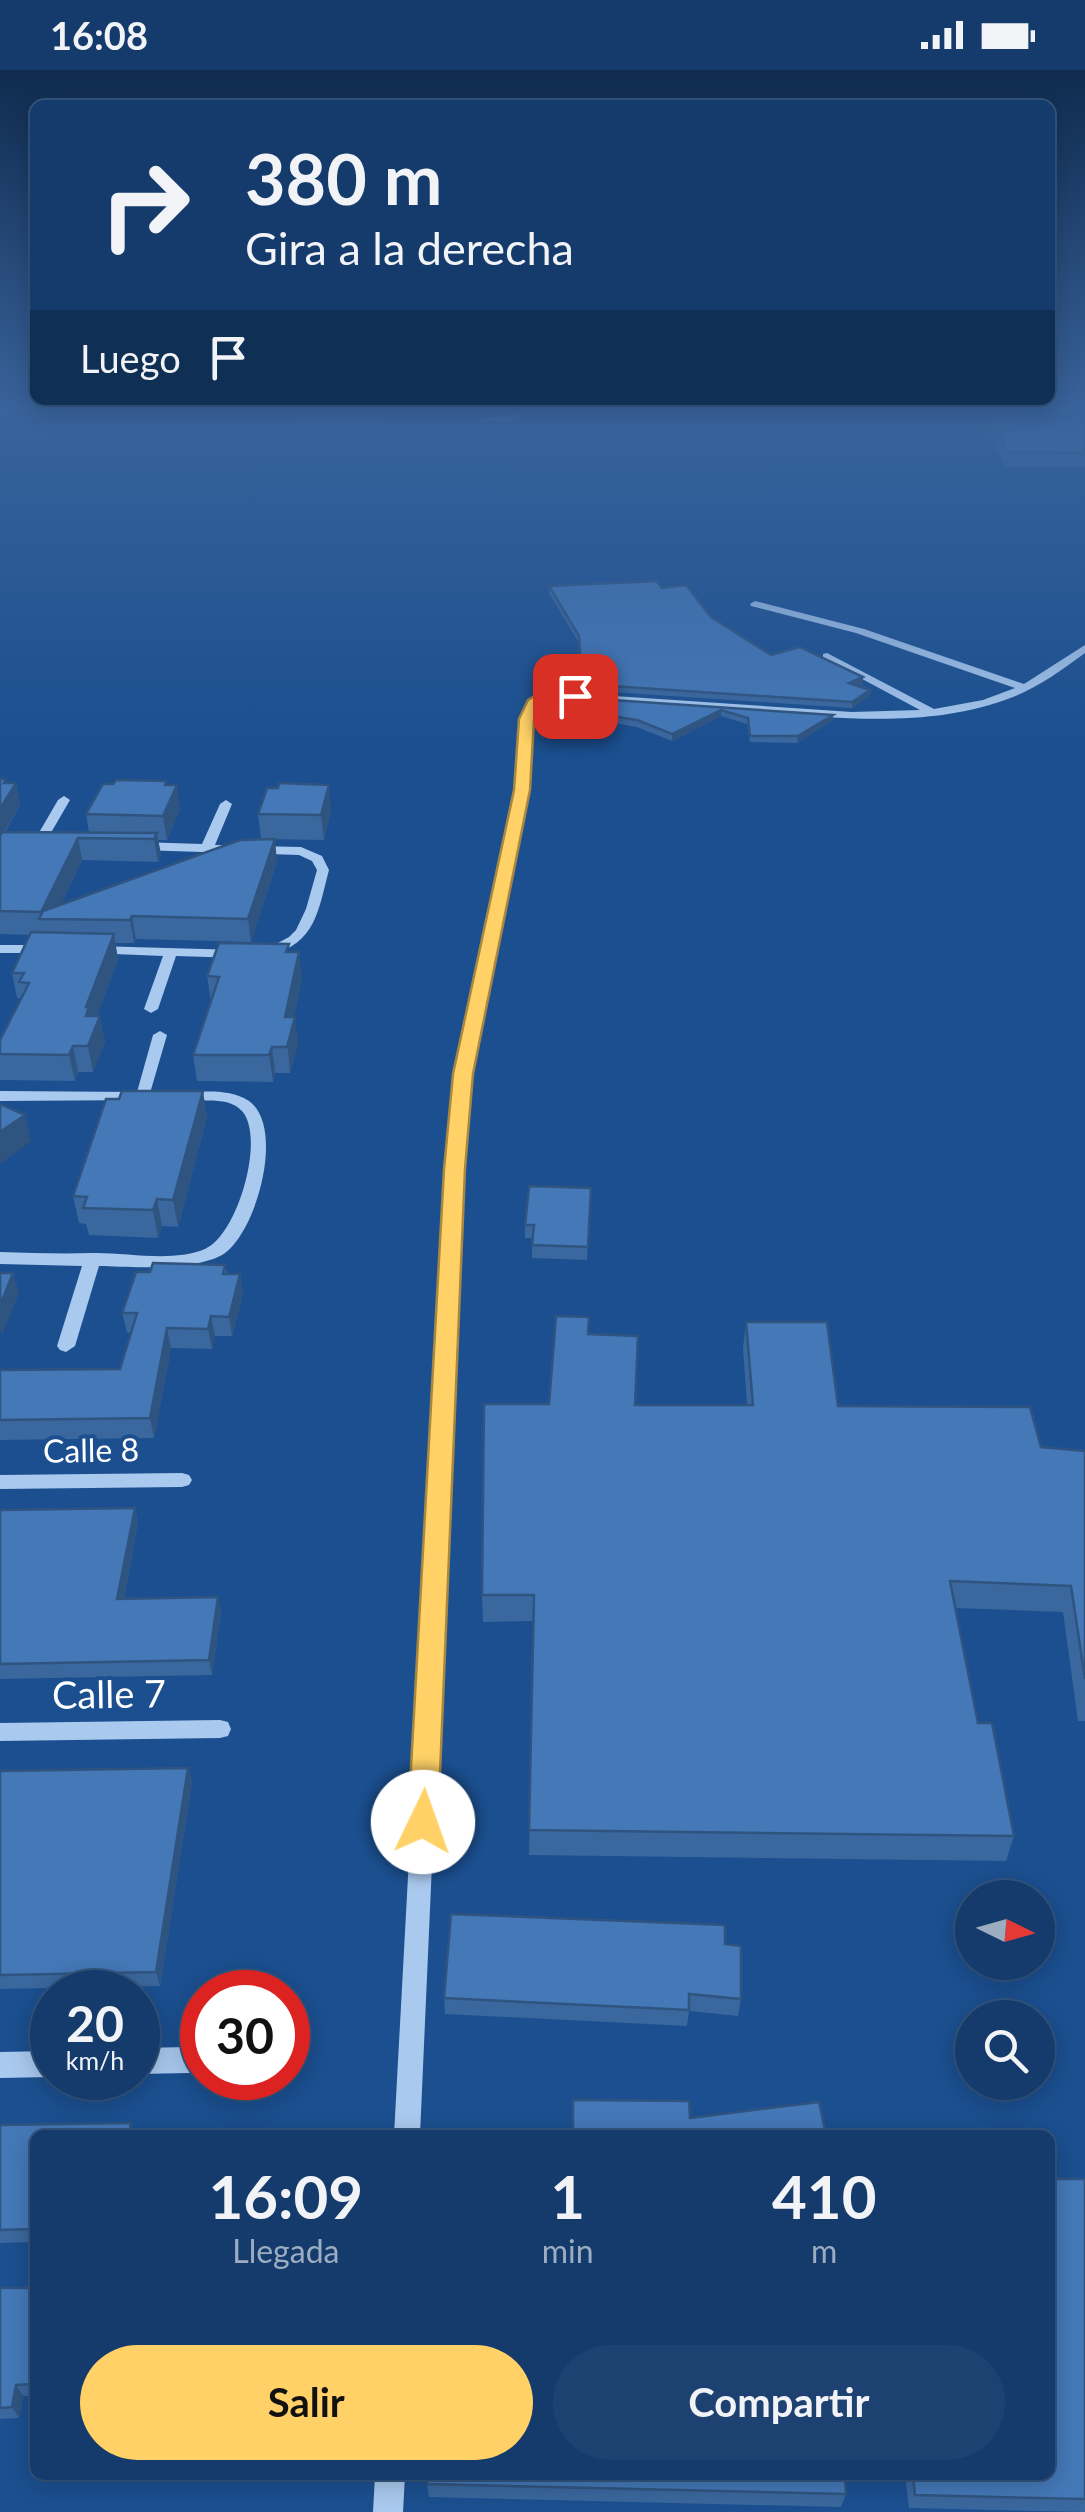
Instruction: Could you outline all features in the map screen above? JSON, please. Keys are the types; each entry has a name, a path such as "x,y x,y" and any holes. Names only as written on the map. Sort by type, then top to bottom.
{"street":[{"path":"756,604 860,631 985,671 1025,688"},
{"path":"407,2130 457,1120 465,1061 522,790 526,719 533,703 554,695 852,715 930,711 994,700 1025,688 1085,648"},
{"path":"827,656 930,711"},
{"path":"39,844 64,800"},
{"path":"207,848 226,804"},
{"path":"20,843 57,844"},
{"path":"79,950 268,952 287,947 303,935 324,870 318,859 301,851 130,846"},
{"path":"0,948 60,950"},
{"path":"151,1009 171,952"},
{"path":"143,1097 160,1035"},
{"path":"0,1096 234,1099 250,1109 258,1129 240,1226 226,1245 195,1257 0,1258"},
{"path":"66,1346 93,1258"},
{"name":"Calle 8","path":"0,1482 182,1480"},
{"name":"Calle 7","path":"0,1732 220,1728"},
{"path":"0,2066 30,2065"},
{"path":"388,2512 390,2480"}],"building":[{"path":"656,581 662,588 686,585 711,617 771,655 800,647 863,677 849,683 870,690 852,702 582,684 579,636 549,586"},
{"path":"583,698 833,715 798,736 750,736 748,718 721,710 672,734 637,720 584,712"},
{"path":"0,779 16,783 0,809"},
{"path":"116,780 166,781 165,785 177,785 163,816 86,814 103,784"},
{"path":"279,783 329,785 321,815 258,814 267,788 278,788"},
{"path":"2,832 157,833 154,839 78,838 41,912 0,911"},
{"path":"275,839 248,919 39,919 43,911 240,840"},
{"path":"31,932 114,934 86,1007 86,1016 100,1016 88,1046 73,1046 69,1055 0,1054 0,1040 29,983 19,982 24,973 12,973"},
{"path":"219,943 289,944 286,952 299,952 285,1017 295,1017 287,1047 272,1047 269,1055 193,1055 219,977 207,976"},
{"path":"122,1091 203,1091 173,1200 157,1199 153,1210 83,1208 87,1197 73,1196 106,1099 119,1099"},
{"path":"0,1104 25,1115 0,1132"},
{"path":"529,1186 591,1188 588,1247 532,1245 534,1225 525,1225"},
{"path":"153,1263 225,1265 223,1274 240,1274 229,1317 211,1316 208,1329 167,1328 150,1418 0,1420 0,1370 120,1369 137,1313 122,1313 136,1272 150,1272"},
{"path":"0,1273 13,1273 0,1306"},
{"path":"556,1316 589,1317 588,1334 638,1336 635,1405 753,1405 746,1322 827,1322 838,1406 1030,1407 1041,1447 1085,1451 1085,1679 1071,1586 950,1581 978,1723 992,1723 1014,1836 529,1830 534,1595 482,1595 484,1404 549,1404"},
{"path":"135,1508 117,1599 218,1597 209,1660 0,1664 0,1510"},
{"path":"188,1768 156,1970 30,1970 30,1974 0,1975 0,1771"},
{"path":"451,1914 725,1925 725,1944 741,1946 741,1999 689,1994 689,2010 444,1998"},
{"path":"573,2100 689,2101 690,2118 819,2102 825,2130 573,2130"},
{"path":"131,2123 130,2130 30,2130 30,2229 0,2230 0,2125"},
{"path":"1055,2179 1085,2179 1085,2499 915,2495 914,2480 1055,2480"},
{"path":"0,2288 30,2288 30,2384 16,2385 12,2407 0,2408"},
{"path":"427,2480 845,2480 846,2494 427,2484"}],"route":[{"path":"423,1822 454,1234 454,1169 463,1074 522,790 526,719 533,703 541,698 575,696"}]}
